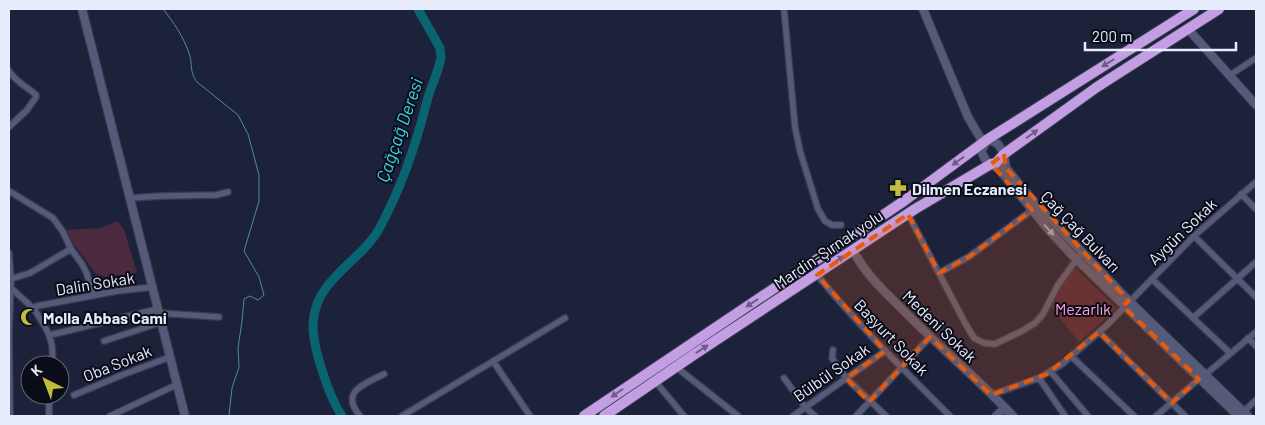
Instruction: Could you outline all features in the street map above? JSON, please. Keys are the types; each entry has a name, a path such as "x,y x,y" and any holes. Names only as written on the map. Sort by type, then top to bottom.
{"highway":[{"name":"Mardin-Şırnak yolu","path":"584,416 904,201 988,139 1194,9"},
{"name":"Mardin-Şırnak yolu","path":"604,416 908,214 991,164 996,163 1004,154 1097,87 1219,9"}],"main road":[{"path":"82,9 162,322 176,385 186,416"},
{"path":"923,9 968,117 981,139 988,139"},
{"path":"1188,29 1256,105"},
{"name":"Çağ Çağ Bulvarı","path":"1126,304 1033,201 1006,168 1004,154 998,144 988,139 981,151 984,158 999,169 1047,228 1076,259 1126,304 1241,415"},
{"name":"Medeni Sokak","path":"853,250 859,263 871,278 1013,416"},
{"path":"996,416 1005,408"}],"street":[{"path":"784,9 795,127 800,151 818,209 825,221 841,225"},
{"path":"1230,75 1256,58"},
{"path":"9,71 18,83 28,87 36,97 27,110 9,126"},
{"name":"Aygün Sokak","path":"991,395 1039,378 1051,372 1071,356 1099,332 1194,236 1256,182"},
{"path":"9,191 53,218 82,264 93,296"},
{"path":"130,198 216,195 228,192"},
{"path":"1241,194 1256,209"},
{"path":"940,273 970,256 1032,210"},
{"path":"908,214 965,323 974,338 984,343 994,344 1034,323 1043,314 1058,285 1081,252"},
{"path":"1194,236 1256,297"},
{"path":"11,279 30,273 71,249"},
{"path":"9,253 11,279 9,332 10,416"},
{"path":"1193,318 1256,262"},
{"name":"Başyurt Sokak","path":"817,275 835,298 950,416"},
{"path":"1152,279 1230,353"},
{"name":"Dalin Sokak","path":"34,309 37,306 153,287"},
{"path":"11,288 34,309 52,340 52,355"},
{"path":"50,336 158,311 219,317"},
{"path":"402,416 565,318"},
{"path":"104,341 162,322"},
{"path":"1099,332 1185,416"},
{"path":"1156,416 1256,332"},
{"path":"856,416 930,337"},
{"path":"1248,338 1256,346"},
{"path":"833,350 832,358 846,378 869,402 886,416"},
{"name":"Bülbül Sokak","path":"793,416 885,351"},
{"path":"1071,356 1134,416"},
{"name":"Oba Sokak","path":"74,395 170,357"},
{"path":"493,361 530,416"},
{"path":"676,367 738,416"},
{"path":"1051,372 1088,416"},
{"path":"360,416 354,408 352,394 355,389 384,374"},
{"path":"784,378 815,416"},
{"path":"1039,378 1065,416"},
{"path":"655,382 684,416"},
{"path":"110,416 176,385"},
{"path":"1241,415 1256,400"}],"highlighted area":[{"path":"1004,154 1006,168 1129,301 1123,306 1199,379 1172,403 1099,332 1047,374 991,395 930,337 869,402 846,378 885,351 817,275 908,214 939,273 970,256 1032,210 991,164"}],"green space":[{"path":"117,221 124,229 137,273 105,277 96,274 63,230 100,228"},
{"name":"Mezarlık","path":"1073,269 1076,269 1117,308 1079,342 1050,306 1056,293"}],"waterway":[{"path":"163,9 184,41 190,57 193,75 197,82 238,115 248,134 259,175 259,201 244,251 259,277 264,295 258,300 250,296 244,299 238,348 239,367 232,388 229,415"},
{"name":"Çağçağ Deresi","path":"342,416 332,397 318,358 313,333 314,313 323,292 332,280 367,245 379,229 401,183 413,150 441,58 440,48 418,9"}],"place":[{"name":"Dilmen Eczanesi","path":"898,188"},
{"name":"Molla Abbas Cami","path":"29,317"}]}
